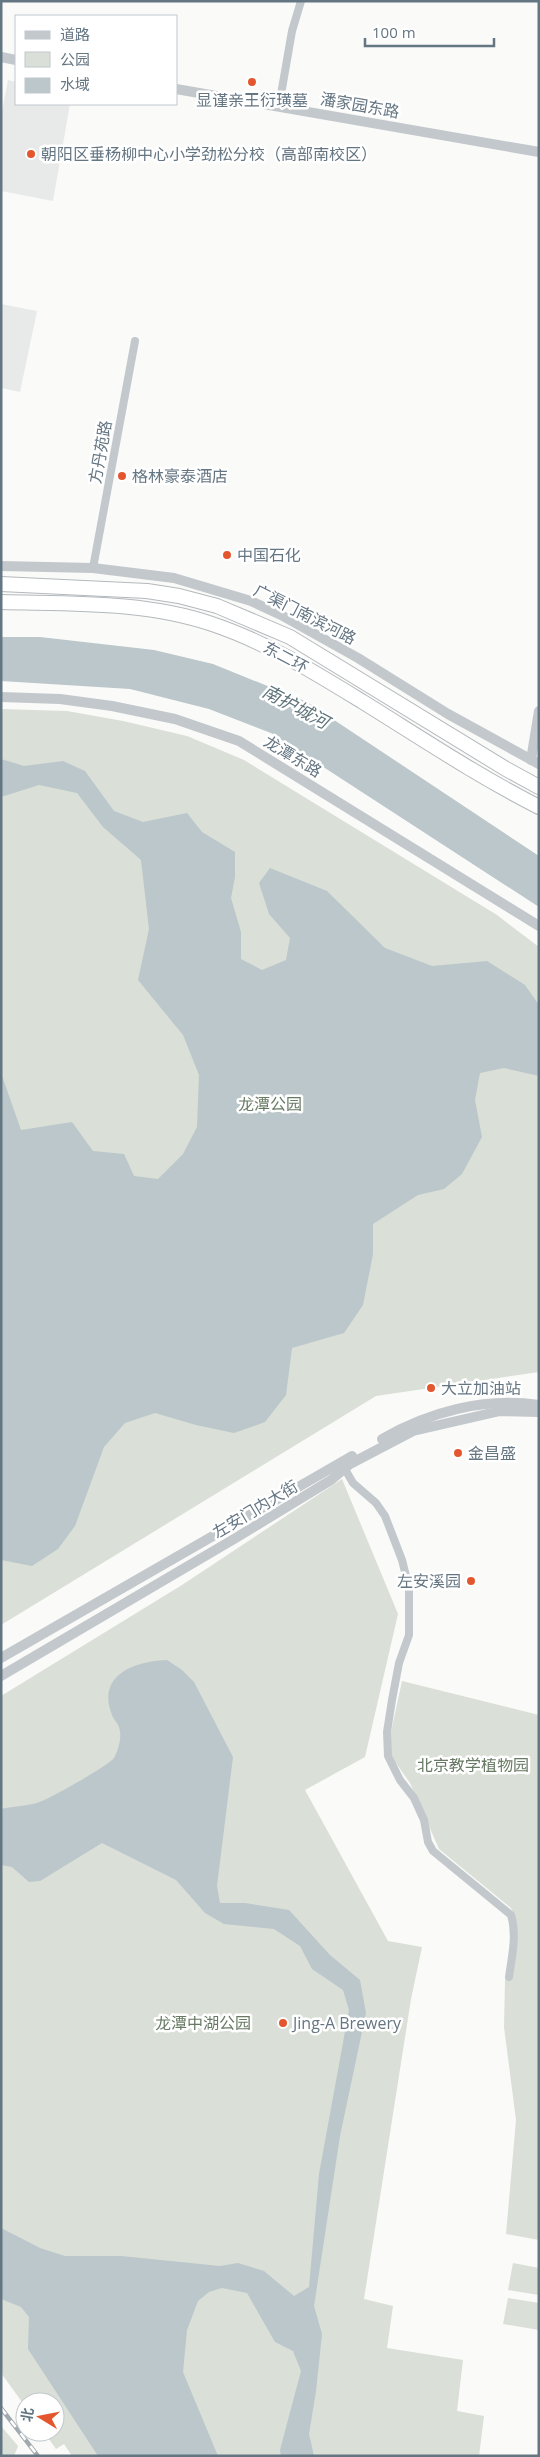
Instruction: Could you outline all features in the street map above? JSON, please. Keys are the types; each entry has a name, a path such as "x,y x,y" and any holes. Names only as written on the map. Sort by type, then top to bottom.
{"highway":[{"name":"东二环","path":"1,584 147,592 179,596 225,610 297,641 506,769 539,787"},
{"name":"东二环","path":"1,602 145,609 211,623 281,653 497,785 539,807"}],"street":[{"path":"279,106 292,31 301,1"},
{"path":"1,57 15,60"},
{"name":"潘家园东路","path":"178,89 539,152"},
{"name":"方丹苑路","path":"93,568 135,341"},
{"name":"广渠门南滨河路","path":"1,566 93,568 174,578 251,601 281,615 358,658 448,714 535,762"},
{"name":"龙潭东路","path":"1,697 60,699 112,706 175,719 239,741 539,926"},
{"path":"535,762 539,711"},
{"name":"左安门内大街","path":"1,1658 342,1466 417,1421 484,1404 510,1402 539,1405"},
{"name":"左安门内大街","path":"1,1676 331,1480 342,1466 413,1431 500,1411 539,1412"},
{"path":"342,1466 353,1483 376,1503 385,1516 402,1560 409,1588 408,1636 399,1663 392,1700 387,1732 388,1756 400,1780 414,1798 424,1820 428,1842 433,1851 511,1915 514,1926 514,1939 509,1977"}],"shaded area":[{"name":"朝阳区垂杨柳中心小学劲松分校（高部南校区）","path":"8,80 15,82 15,105 70,105 53,201 1,191 1,117"},
{"path":"1,304 37,311 20,392 1,388"}],"green space":[{"name":"龙潭公园","path":"1,709 67,711 123,721 187,736 244,760 497,915 539,947 539,1372 376,1396 1,1625"},
{"name":"龙潭中湖公园","path":"342,1479 398,1614 365,1757 305,1790 388,1941 422,1947 411,1999 364,2299 393,2306 387,2348 463,2360 457,2411 484,2416 479,2456 72,2456 64,2444 56,2449 51,2442 65,2442 65,2392 15,2392 1,2373 1,1696 182,1585"},
{"name":"北京教学植物园","path":"402,1681 539,1715 539,2240 506,2234 516,2120 504,2027 505,1981 516,1919 511,1908 439,1849 410,1783 391,1756 391,1732"},
{"path":"513,2263 539,2268 539,2295 508,2290"},
{"path":"508,2298 539,2303 539,2330 503,2324"},
{"path":"1,2426 18,2446 14,2456 1,2456"}],"water":[{"name":"南护城河","path":"1,637 40,637 154,650 213,664 307,702 539,856 539,907 271,733 209,709 130,689 1,681"},
{"path":"1,759 24,766 63,761 85,771 114,811 143,822 187,813 202,832 235,852 235,877 231,898 241,932 241,959 262,970 286,960 290,938 269,914 259,883 270,868 327,891 385,948 432,966 487,961 525,985 539,1005 539,1076 504,1068 480,1073 475,1100 482,1137 462,1174 444,1189 418,1195 373,1224 373,1254 363,1305 344,1333 292,1348 286,1395 265,1422 234,1433 196,1425 155,1413 125,1423 104,1447 75,1526 58,1549 32,1566 1,1560 1,1073 21,1130 72,1122 93,1151 124,1154 134,1176 158,1179 183,1154 197,1127 199,1075 183,1035 138,980 149,929 141,860 103,827 77,793 39,785 1,797"},
{"path":"167,1660 182,1670 194,1682 233,1757 217,1886 220,1903 245,1903 289,1910 330,1955 360,1980 366,2013 340,2136 314,2306 322,2334 309,2434 314,2456 281,2456 280,2450 301,2371 293,2351 275,2342 247,2293 222,2288 209,2292 198,2301 187,2330 183,2372 218,2456 98,2456 65,2406 65,2392 56,2392 28,2349 29,2317 21,2307 1,2299 1,2228 40,2248 65,2256 121,2256 220,2266 238,2263 264,2271 294,2296 309,2287 319,2174 349,2010 343,1990 312,1969 300,1946 274,1929 224,1924 205,1913 176,1880 102,1843 40,1881 29,1882 12,1867 1,1865 1,1809 42,1801 80,1781 110,1762 116,1754 120,1737 119,1729 108,1701 109,1690 114,1680 131,1667"}],"railway":[{"path":"1,2408 38,2456"}],"place":[{"name":"显谨亲王衍璜墓","path":"252,82"},
{"name":"朝阳区垂杨柳中心小学劲松分校（高部南校区）","path":"31,154"},
{"name":"格林豪泰酒店","path":"122,476"},
{"name":"中国石化","path":"227,555"},
{"name":"大立加油站","path":"431,1388"},
{"name":"金昌盛","path":"458,1453"},
{"name":"左安溪园","path":"471,1581"},
{"name":"Jing-A Brewery","path":"283,2023"}]}
